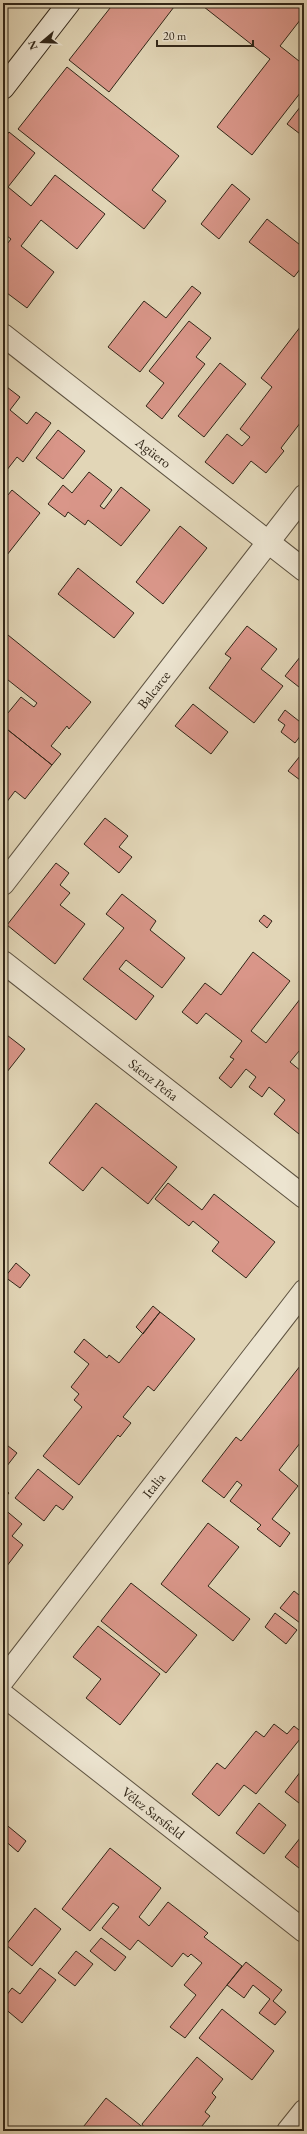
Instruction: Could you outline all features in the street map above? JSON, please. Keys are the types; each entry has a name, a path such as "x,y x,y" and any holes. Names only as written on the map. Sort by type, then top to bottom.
{"street":[{"path":"3,88 69,3"},
{"name":"Agüero","path":"3,335 304,570"},
{"name":"Balcarce","path":"3,884 304,496"},
{"name":"Sáenz Peña","path":"3,962 304,1197"},
{"name":"Italia","path":"3,1680 304,1292"},
{"name":"Vélez Sarsfield","path":"3,1695 304,1930"},
{"path":"288,2131 304,2110"}],"building":[{"path":"114,3 177,3 109,92 69,60"},
{"path":"199,3 293,3 304,11 304,15 280,46 304,65 304,88 252,155 217,127 270,59"},
{"path":"67,67 179,156 152,190 166,201 144,229 18,129"},
{"path":"304,102 304,137 287,124"},
{"path":"9,132 35,153 8,187 31,206 55,175 105,214 77,249 41,220 21,246 54,272 27,308 3,290 3,249 11,239 3,233 3,140"},
{"path":"232,184 250,199 219,239 201,224"},
{"path":"267,219 304,248 304,264 294,277 249,242"},
{"path":"192,286 201,293 140,372 108,347 144,301 166,318"},
{"path":"189,321 211,338 196,357 205,364 162,419 146,406 164,383 149,371"},
{"path":"304,322 304,418 281,448 284,451 266,473 251,461 233,484 205,462 227,434 242,446 250,437 240,429 272,387 261,378"},
{"path":"220,363 246,384 204,437 178,416"},
{"path":"3,384 20,397 10,410 27,424 36,412 51,423 23,462 17,457 3,475"},
{"path":"58,430 85,451 63,479 36,458"},
{"path":"89,472 112,490 100,506 104,509 121,487 150,510 121,546 88,520 85,525 68,512 65,517 48,504 63,485 72,493"},
{"path":"12,490 40,513 3,560 3,501"},
{"path":"180,526 207,548 163,604 136,582"},
{"path":"78,568 134,613 114,638 58,594"},
{"path":"247,626 277,649 261,669 283,686 254,723 209,688 231,658 225,654"},
{"path":"3,631 91,702 69,729 67,726 51,746 61,754 52,765 3,726 3,719 21,697 34,707 37,703 3,676"},
{"path":"304,652 304,691 285,676"},
{"path":"193,704 228,732 211,754 175,726"},
{"path":"285,710 304,725 304,731 295,743 281,732 285,725 278,720"},
{"path":"3,726 52,765 25,799 15,791 3,807"},
{"path":"304,751 304,783 288,771"},
{"path":"105,818 128,836 119,847 132,857 119,873 84,844"},
{"path":"56,863 69,873 60,885 70,893 60,905 85,924 55,964 7,925"},
{"path":"122,894 156,921 150,930 185,958 162,988 126,960 119,969 154,996 136,1020 83,979 124,928 106,914"},
{"path":"264,915 272,921 267,928 259,921"},
{"path":"253,952 290,981 251,1031 266,1043 304,994 304,1045 290,1062 301,1071 304,1067 304,1138 274,1114 285,1100 269,1087 262,1097 249,1087 256,1077 246,1069 231,1088 219,1078 234,1059 230,1057 242,1041 206,1013 197,1024 182,1012 205,983 221,995"},
{"path":"3,1032 25,1049 3,1077"},
{"path":"96,1103 177,1167 148,1204 102,1167 83,1191 49,1163"},
{"path":"168,1183 202,1210 214,1194 275,1242 246,1278 212,1251 219,1242 193,1221 189,1226 155,1199"},
{"path":"16,1263 30,1275 20,1288 5,1277"},
{"path":"153,1306 160,1312 143,1334 136,1327"},
{"path":"160,1312 195,1339 154,1391 148,1386 123,1417 131,1423 120,1437 118,1435 79,1485 43,1456 82,1407 74,1400 79,1394 71,1387 89,1364 74,1352 84,1339 107,1358 109,1355 119,1363"},
{"path":"304,1361 304,1438 279,1470 298,1486 272,1519 290,1533 280,1547 257,1529 261,1525 230,1501 242,1485 237,1481 224,1498 202,1481 236,1437 241,1441"},
{"path":"3,1442 17,1453 3,1471"},
{"path":"38,1469 73,1497 63,1510 56,1505 44,1521 15,1498"},
{"path":"3,1488 9,1493 3,1500"},
{"path":"3,1508 22,1524 12,1536 23,1545 3,1571"},
{"path":"208,1523 239,1547 208,1586 250,1619 233,1641 161,1584"},
{"path":"131,1583 197,1635 166,1673 101,1621"},
{"path":"294,1591 304,1599 304,1626 280,1608"},
{"path":"275,1613 297,1630 286,1644 265,1627"},
{"path":"98,1626 160,1674 120,1725 86,1698 101,1679 73,1657"},
{"path":"274,1724 287,1734 294,1726 304,1734 256,1794 244,1785 219,1816 192,1794 217,1763 225,1769 256,1731 264,1737"},
{"path":"304,1767 304,1807 285,1792"},
{"path":"259,1803 286,1825 264,1854 236,1833"},
{"path":"3,1822 26,1841 18,1852 3,1839"},
{"path":"304,1833 304,1872 285,1857"},
{"path":"110,1848 161,1888 139,1917 149,1926 168,1902 208,1933 204,1937 242,1966 185,2038 170,2027 196,1995 184,1985 202,1963 191,1954 188,1957 183,1953 172,1967 138,1940 130,1950 102,1928 119,1907 113,1903 90,1931 62,1909"},
{"path":"35,1908 61,1929 32,1966 6,1945"},
{"path":"101,1938 126,1957 115,1971 90,1951"},
{"path":"76,1951 93,1964 75,1986 58,1973"},
{"path":"246,1962 282,1990 273,2001 286,2012 275,2025 259,2013 270,1999 253,1985 244,1998 227,1985"},
{"path":"40,1968 56,1980 22,2023 3,2007 3,2000 12,1988 20,1994"},
{"path":"222,2009 274,2051 252,2080 199,2038"},
{"path":"197,2057 223,2079 212,2093 216,2097 205,2112 210,2116 198,2131 80,2131 106,2098 145,2129 142,2124"}]}
